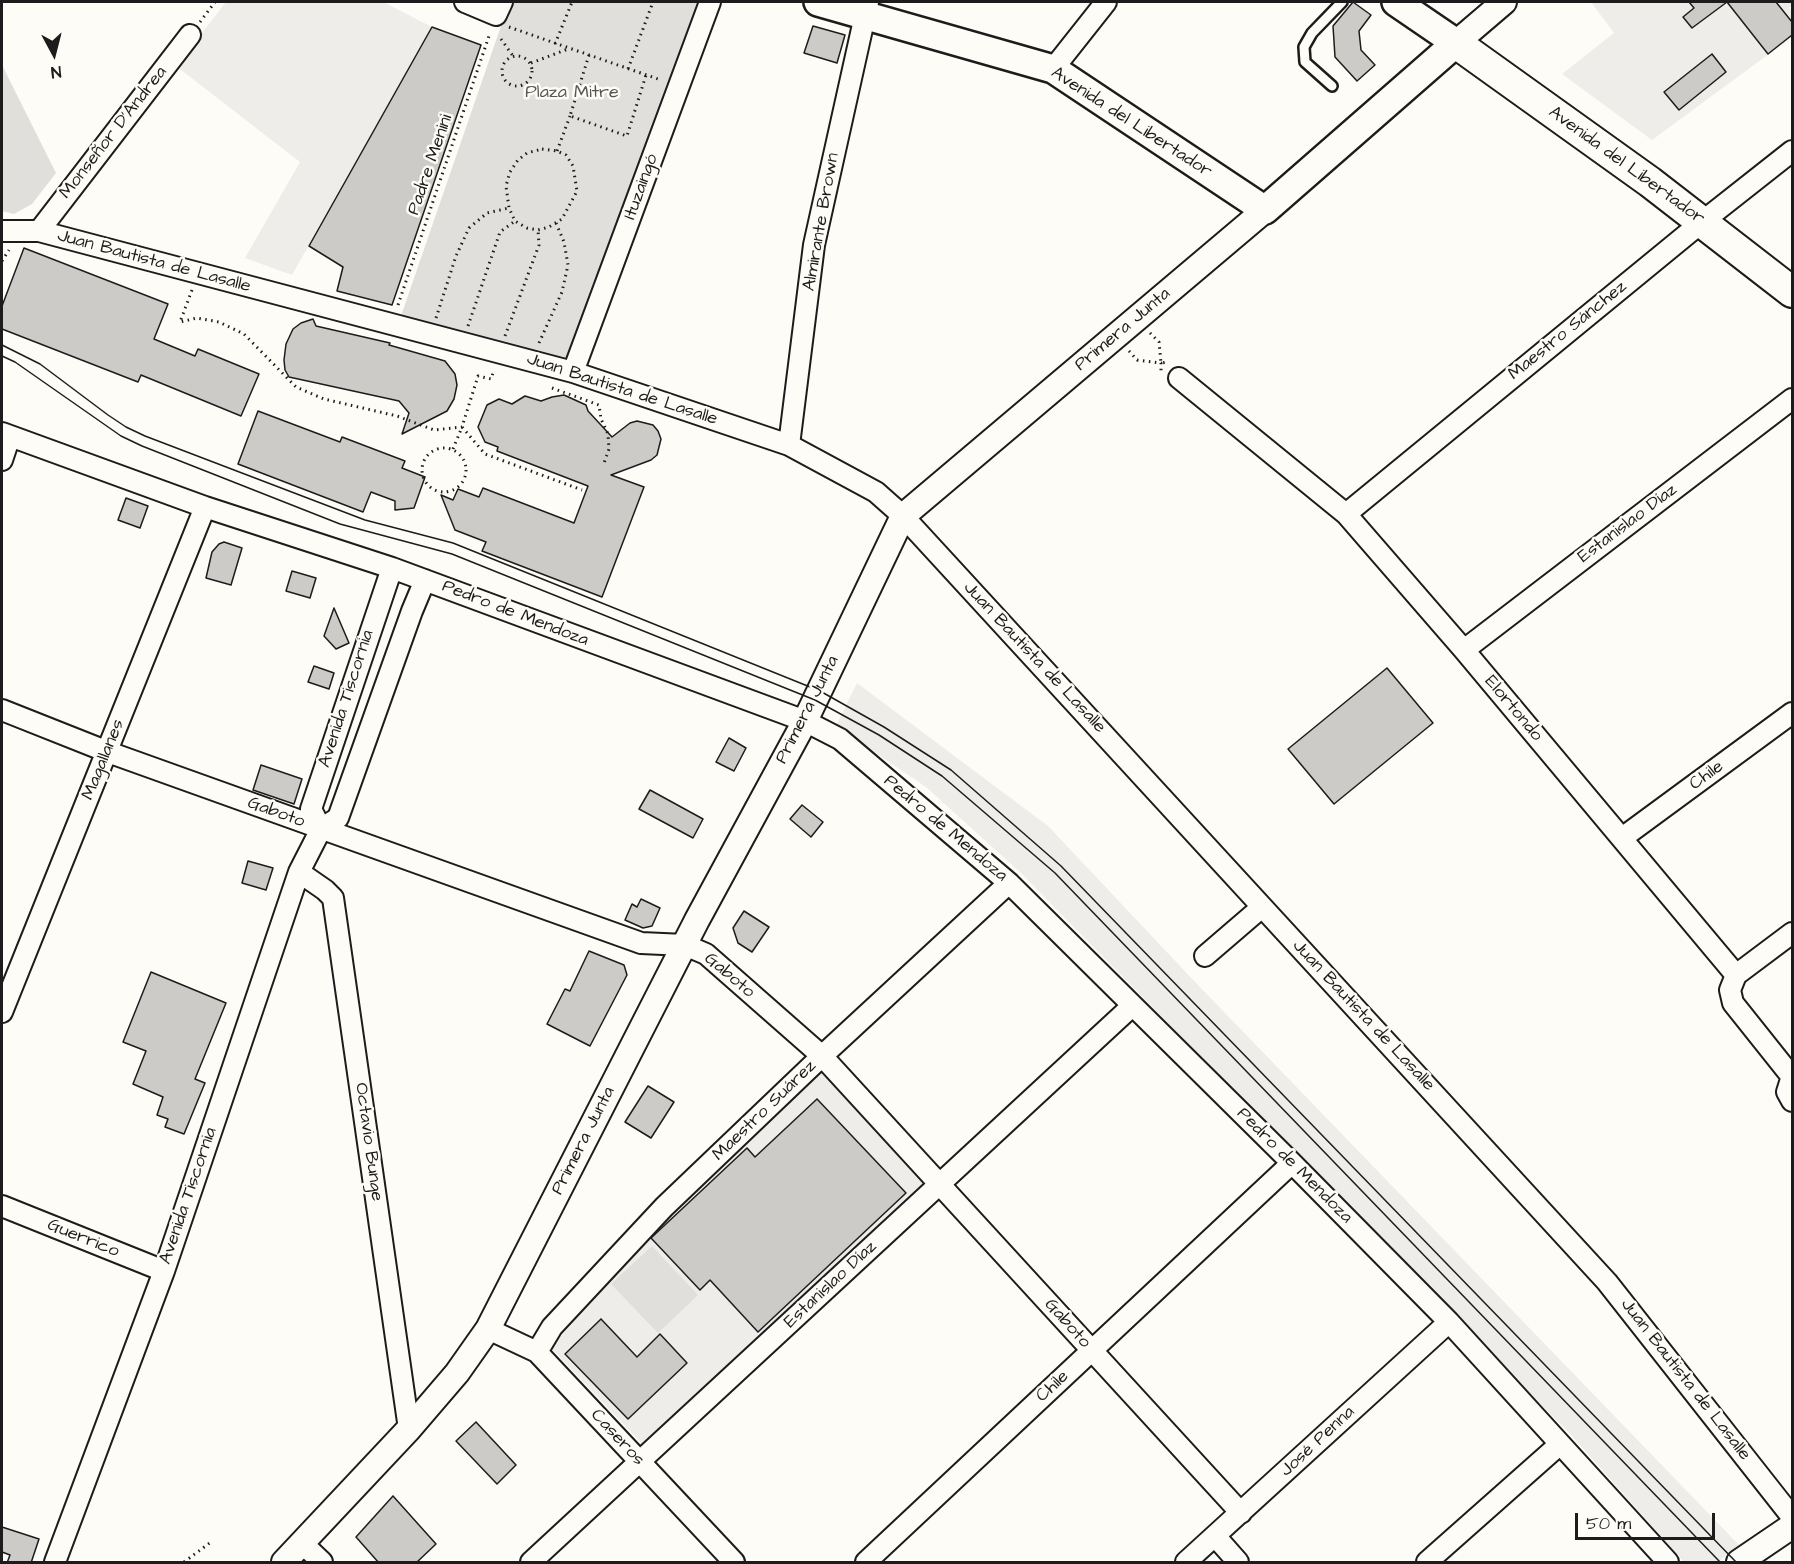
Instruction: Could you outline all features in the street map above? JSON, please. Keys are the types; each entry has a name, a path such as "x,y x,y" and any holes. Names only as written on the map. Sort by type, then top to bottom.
{"main road":[{"name":"Avenida del Libertador","path":"818,2 866,8 1053,69 1265,210"},
{"path":"1396,2 1456,43"},
{"name":"Avenida del Libertador","path":"1456,43 1650,182 1792,292"},
{"name":"Primera Junta","path":"1265,210 1456,43"}],"street":[{"path":"465,2 502,14"},
{"name":"Ituzaingó","path":"573,372 710,2"},
{"path":"1053,69 1106,2"},
{"name":"Primera Junta","path":"1456,43 1504,2"},
{"name":"Almirante Brown","path":"789,445 814,245 866,8"},
{"name":"Monseñor D'Andrea","path":"39,231 190,35"},
{"name":"Maestro Sánchez","path":"1346,514 1792,151"},
{"name":"Primera Junta","path":"284,1563 409,1429 457,1373 488,1329 697,920 805,721 903,516 1265,210"},
{"name":"Juan Bautista de Lasalle","path":"8,237 39,231 573,372 789,445 876,492 903,516 1607,1282 1792,1517"},
{"name":"Elortondo","path":"1172,372 1346,514 1464,650 1736,975"},
{"name":"Estanislao Díaz","path":"1464,650 1792,399"},
{"path":"2,460 6,435"},
{"name":"Pedro de Mendoza","path":"6,435 205,507 425,580 805,721 840,739 1009,884 1292,1163 1449,1322 1668,1563"},
{"name":"Magallanes","path":"2,1012 205,507"},
{"name":"Avenida Tiscornia","path":"321,829 311,809 392,568"},
{"name":"Avenida Tiscornia","path":"56,1563 164,1271 299,872 321,829 339,818 412,610 425,580"},
{"name":"Gaboto","path":"2,710 108,752 641,943 685,945 706,954 822,1056 1241,1513"},
{"name":"Chile","path":"1622,838 1792,713"},
{"name":"Octavio Bunge","path":"299,872 333,898 409,1429"},
{"name":"Maestro Suárez","path":"537,1352 552,1327 664,1207 822,1056 1009,884"},
{"path":"1205,956 1262,907"},
{"path":"1792,933 1736,975 1730,990 1733,1004 1792,1076 1787,1092 1792,1101"},
{"name":"Estanislao Díaz","path":"531,1563 1131,1006"},
{"name":"Chile","path":"866,1563 1292,1163"},
{"name":"Guerrico","path":"2,1206 164,1271"},
{"name":"José Penna","path":"1186,1563 1449,1322"},
{"name":"Caseros","path":"488,1329 537,1352 734,1563"},
{"path":"1427,1563 1559,1445"},
{"path":"1739,1563 1792,1526"},
{"path":"1215,1536 1238,1563"},
{"path":"302,1543 322,1563"}],"lane":[{"path":"1332,86 1305,62 1304,47 1312,33 1342,2"}],"path":[{"path":"190,35 215,2"},
{"path":"555,44 572,2"},
{"path":"628,69 653,2"},
{"path":"502,14 555,44 658,79"},
{"name":"Padre Menini","path":"391,324 502,14"},
{"path":"501,39 513,56"},
{"path":"531,63 570,49"},
{"path":"513,56 523,57 531,63 531,78 524,85 514,86 505,81 502,71 505,61 513,56"},
{"path":"557,151 590,56"},
{"path":"570,116 627,136 646,75"},
{"path":"542,149 566,155 573,166 577,191 562,219 538,230 527,228 515,221 509,208 506,186 510,172 518,160 527,153 542,149"},
{"path":"436,318 456,256 469,228 488,213 509,208"},
{"path":"468,327 500,232 515,221"},
{"path":"538,345 562,292 568,265 564,242 556,223"},
{"path":"504,338 539,245 538,230"},
{"path":"2,261 8,237"},
{"path":"193,288 180,322 197,318 219,322 244,334 296,387 324,399 397,416 434,430 462,427"},
{"path":"1159,342 1161,363 1172,372"},
{"path":"1137,360 1161,363 1172,372"},
{"path":"453,449 478,376 491,379 496,367"},
{"path":"547,386 599,405 601,419 608,434 609,449 603,466"},
{"path":"462,427 485,454 582,490"},
{"path":"438,448 453,449 464,458 467,471 465,478 462,484 450,491 435,490 424,479 422,472 426,457 438,448"},
{"path":"184,1563 211,1542"},
{"path":"191,1558 193,1563"}],"shaded area":[{"path":"226,2 383,2 432,27 292,275 245,258 300,162 176,66"},
{"path":"1591,2 1792,2 1789,8 1792,13 1792,37 1652,140 1562,74 1614,33"},
{"path":"857,683 1048,826 1196,983 1739,1545 1718,1562 1684,1562 1571,1435 1021,873 926,787 836,726"},
{"path":"820,1065 928,1185 645,1447 551,1348 659,1221"}],"green space":[{"name":"Plaza Mitre","path":"512,2 702,2 568,362 401,316 502,23"},
{"path":"2,65 56,173 32,204 14,214 2,211"},
{"path":"652,1246 698,1295 658,1333 611,1284"}],"building":[{"path":"1353,2 1371,15 1359,31 1361,50 1375,65 1357,81 1335,57 1333,26"},
{"path":"1689,2 1727,2 1692,28 1683,17 1694,8"},
{"path":"1727,2 1776,2 1792,22 1792,35 1768,54"},
{"path":"813,26 845,35 837,63 804,53"},
{"path":"432,27 481,45 392,305 337,291 343,267 309,246"},
{"path":"1712,54 1726,72 1679,110 1664,92"},
{"path":"24,248 168,304 154,339 195,356 198,349 259,374 241,416 141,375 138,382 2,329 2,306"},
{"path":"313,319 316,326 390,343 389,345 445,361 455,374 457,385 454,399 447,411 402,434 409,413 399,401 289,377 285,370 284,360 286,344 293,329"},
{"path":"564,395 586,405 588,411 612,437 630,423 637,421 653,425 661,439 657,455 651,460 611,475 644,487 602,597 482,551 486,542 455,530 441,495 453,500 458,489 479,497 483,488 574,523 588,486 497,451 498,447 485,442 478,427 487,405 499,399 512,404 525,396 541,401"},
{"path":"258,411 340,442 342,437 405,461 402,468 425,477 414,508 395,510 395,501 371,492 363,512 238,464"},
{"path":"126,498 148,506 140,528 118,520"},
{"path":"224,542 242,548 231,585 206,578 212,552"},
{"path":"292,571 316,578 310,598 286,591"},
{"path":"334,608 349,643 336,649 324,636"},
{"path":"314,666 334,673 329,689 308,682"},
{"path":"1387,668 1433,723 1334,804 1288,749"},
{"path":"729,738 746,748 734,771 716,762"},
{"path":"261,765 302,779 294,804 253,790"},
{"path":"650,790 703,819 693,838 639,809"},
{"path":"802,805 823,822 811,837 790,819"},
{"path":"248,861 273,868 266,890 242,883"},
{"path":"641,899 660,908 652,926 643,928 625,920 632,904 637,907"},
{"path":"744,911 769,927 752,952 738,943 733,928"},
{"path":"589,951 624,965 627,975 590,1046 547,1024 565,989 570,991"},
{"path":"151,972 226,1003 195,1079 205,1083 184,1134 165,1127 168,1119 157,1115 163,1097 133,1084 146,1051 123,1042"},
{"path":"648,1086 674,1102 651,1138 625,1122"},
{"path":"817,1099 906,1193 758,1332 710,1280 700,1290 651,1238 747,1148 755,1157"},
{"path":"601,1319 637,1357 660,1334 687,1363 628,1419 565,1354"},
{"path":"476,1422 516,1465 497,1484 456,1441"},
{"path":"393,1496 436,1544 416,1563 379,1563 356,1537"},
{"path":"2,1527 39,1539 31,1563 7,1563 10,1555 2,1552"}],"tram line":[{"path":"2,345 40,364 108,415 145,436 365,520 453,543 820,691 884,727 951,770 1061,866 1736,1562"},
{"path":"2,356 15,362 121,436 142,446 340,524 452,554 815,700 879,735 942,776 1055,873 1720,1562"}]}
